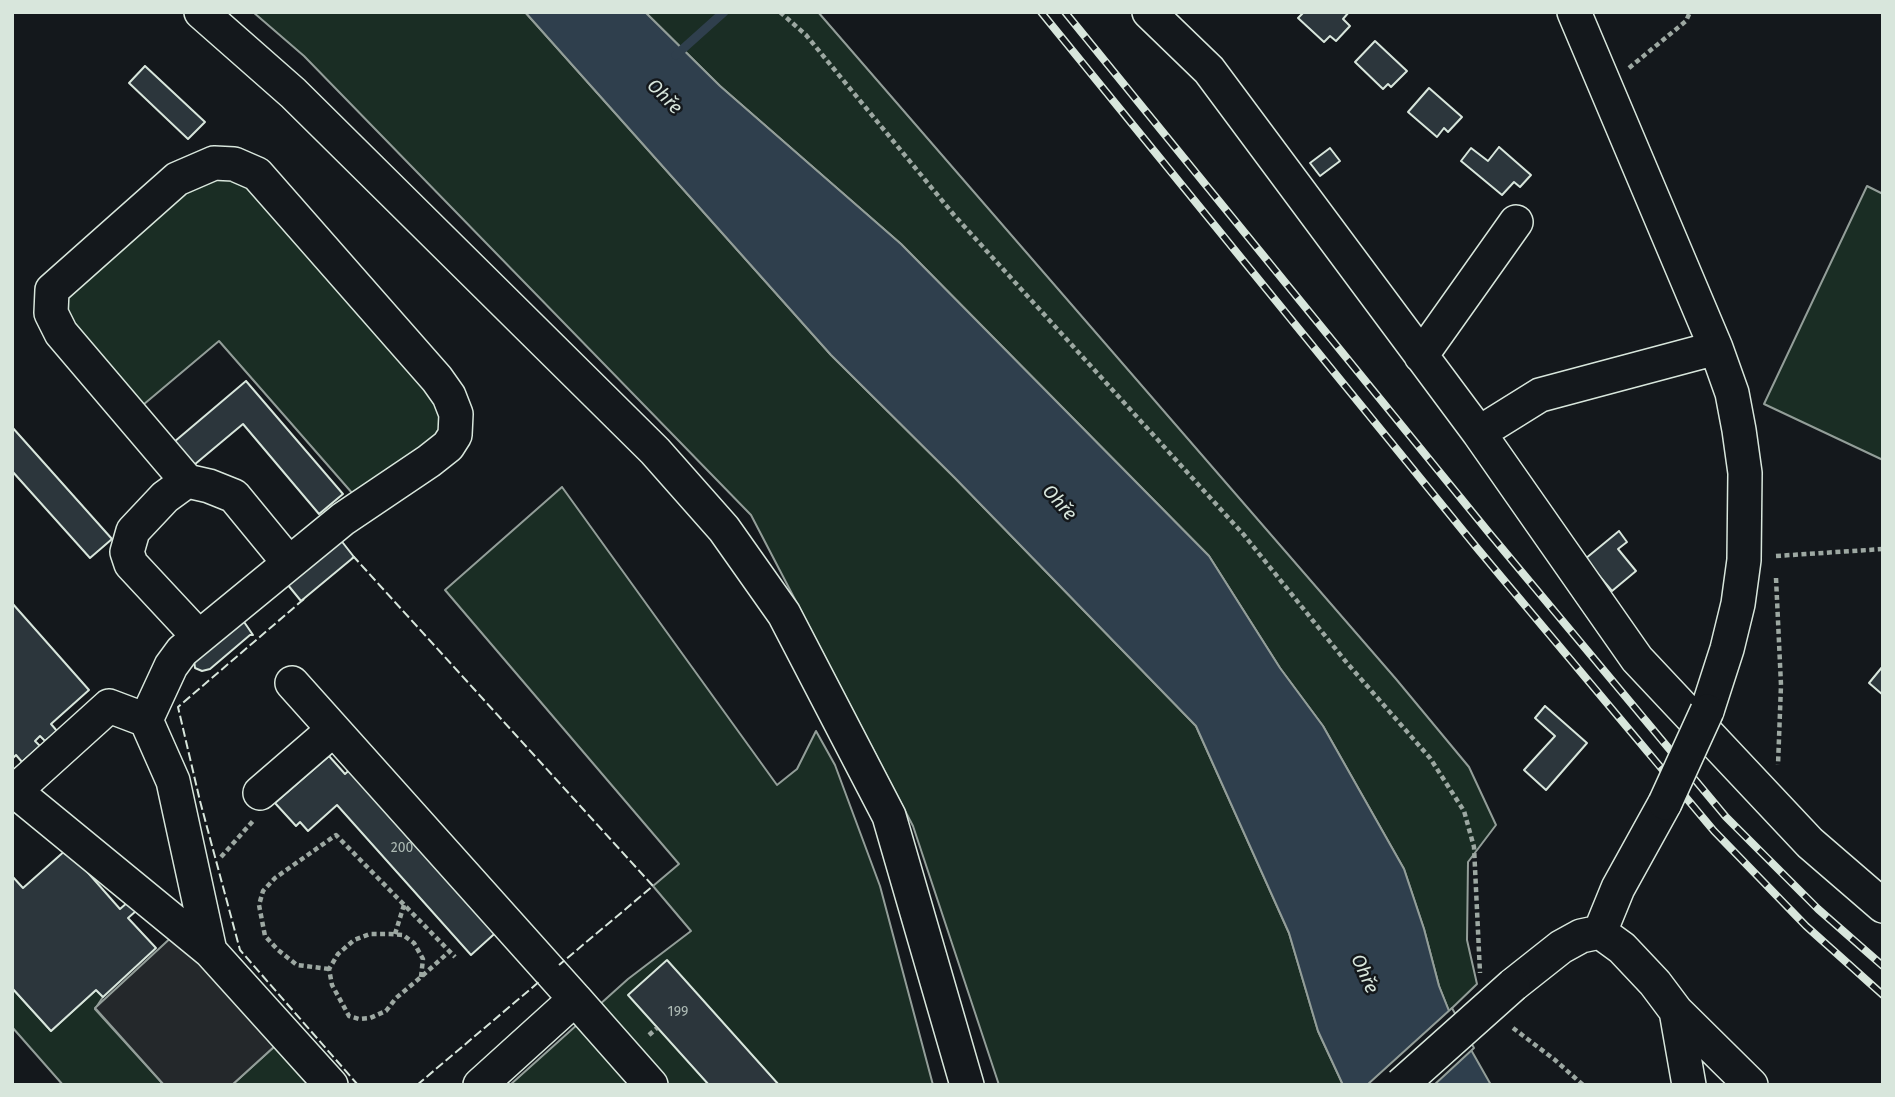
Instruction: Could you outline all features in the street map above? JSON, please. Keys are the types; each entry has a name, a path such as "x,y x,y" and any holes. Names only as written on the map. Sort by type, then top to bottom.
{"street":[{"path":"201,12 303,103 655,451 724,529 784,614 889,816 967,1085"},
{"path":"1149,12 1209,70 1479,433 1637,659 1810,843 1883,906"},
{"path":"1574,12 1716,348 1732,393 1759,558 1738,604 1707,711 1665,803 1618,888 1600,932"},
{"path":"146,720 171,666 182,651 343,519 448,446 455,435 456,414 449,396 437,379 257,174 234,164 214,163 177,179 52,290 51,313 61,333 187,481 234,496 289,563"},
{"path":"1421,356 1516,222"},
{"path":"1479,433 1540,395 1716,348"},
{"path":"187,481 165,497 133,531 127,552 131,564 199,637"},
{"path":"292,683 651,1085"},
{"path":"210,951 173,781 146,720 109,706 15,791 210,951 331,1085"},
{"path":"264,790 333,730"},
{"path":"1401,1085 1498,983 1581,936 1600,932 1639,965 1676,1012 1752,1085"},
{"path":"480,1085 575,999"},
{"path":"1676,1012 1689,1085"}],"path":[{"path":"780,12 806,35 954,215 1244,535 1347,663 1430,758 1464,811 1474,847 1478,968 1498,983"},
{"path":"1620,76 1686,21 1690,12"},
{"path":"1777,808 1781,685 1759,558 1883,549"},
{"path":"192,868 216,862 265,808 264,790"},
{"path":"329,969 297,965 265,936 259,905 263,891 275,878 336,835 456,957"},
{"path":"395,934 404,904"},
{"path":"421,977 423,959 414,943 403,935 395,934 370,934 354,940 338,954 329,969 339,1002 349,1016 370,1018 386,1010 450,951"},
{"path":"1507,1024 1583,1085"}],"green space":[{"path":"253,12 525,12 831,355 955,478 1196,726 1289,933 1318,1031 1343,1085 999,1085 913,826 751,515 304,56"},
{"path":"645,12 818,12 1396,679 1469,767 1496,825 1468,862 1467,940 1477,984 1449,1011 1404,869 1323,726 1280,668 1209,556 901,244 720,86"},
{"path":"232,171 446,401 448,432 353,494 219,341 137,410 65,327 60,292 183,183"},
{"path":"1867,186 1883,194 1883,460 1764,404"},
{"path":"562,487 777,785 797,769 816,731 835,765 880,886 933,1085 510,1085 628,979 691,931 653,886 679,864 445,590"},
{"path":"12,988 51,1031 96,990 103,997 95,1009 164,1085 63,1085 12,1027"},
{"path":"276,1045 312,1085 232,1085"}],"shaded area":[{"path":"176,933 276,1045 232,1085 164,1085 95,1008"}],"water":[{"name":"Ohře","path":"525,12 645,12 720,86 901,244 1209,556 1280,668 1323,726 1404,869 1449,1011 1491,1085 1343,1085 1318,1031 1289,933 1196,726 955,478 831,355"}],"pier":[{"path":"1452,1008 1474,1048 1434,1085 1367,1085"}],"building":[{"path":"1304,12 1349,12 1343,19 1350,26 1336,41 1330,36 1324,42 1298,18"},
{"path":"1375,41 1407,71 1391,87 1388,84 1383,89 1355,62"},
{"path":"145,66 205,122 188,139 129,83"},
{"path":"1429,88 1462,117 1448,132 1444,128 1437,137 1408,112"},
{"path":"1499,147 1531,175 1520,187 1514,182 1502,195 1461,161 1471,148 1488,161"},
{"path":"1330,148 1340,161 1320,176 1310,163"},
{"path":"246,381 343,494 319,514 243,424 194,465 174,442"},
{"path":"12,427 112,539 90,558 12,471"},
{"path":"1619,531 1627,542 1618,549 1636,571 1612,591 1585,559"},
{"path":"336,534 354,557 301,601 283,579"},
{"path":"12,603 89,690 51,724 57,731 45,741 40,736 35,741 40,746 22,762 16,755 12,759"},
{"path":"240,616 253,635 210,669 202,671 195,668 194,660"},
{"path":"1883,666 1883,695 1869,683"},
{"path":"1545,706 1587,743 1546,790 1524,770 1555,736 1535,718"},
{"path":"329,756 345,774 356,764 502,927 471,955 337,805 308,831 300,822 296,826 275,803"},
{"path":"67,849 120,909 128,902 136,911 128,918 156,948 103,997 96,990 51,1031 12,988 12,876 23,888"},
{"path":"667,960 779,1085 709,1085 628,995"}],"waterway":[{"path":"676,55 724,12"}],"railway":[{"path":"1041,12 1477,548 1714,831 1806,926 1883,995"},
{"path":"1065,12 1490,534 1726,817 1818,909 1883,966"}],"fence":[{"path":"352,558 354,557 653,886 559,965"},
{"path":"304,599 178,707 240,950 358,1085"},
{"path":"417,1085 540,981"}]}
